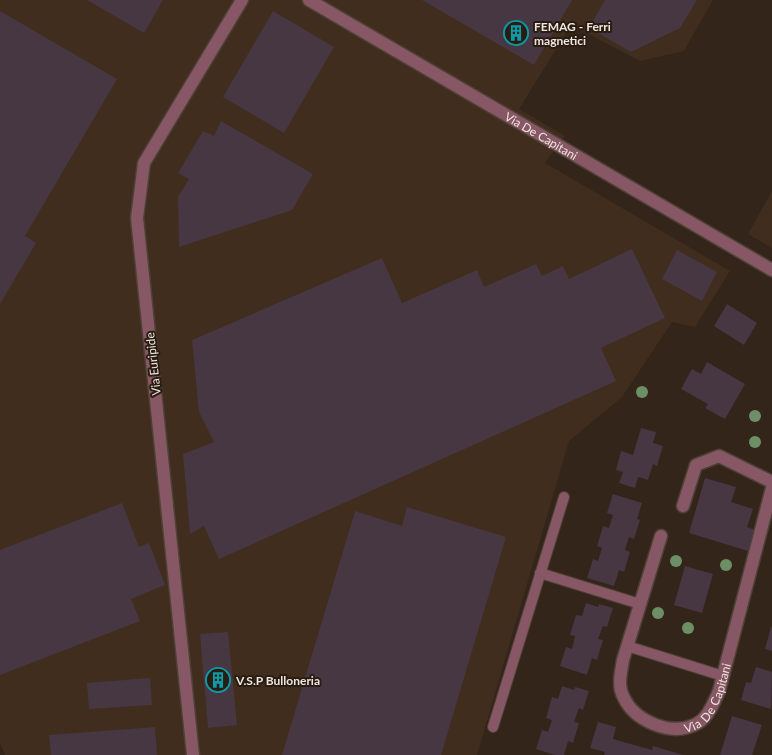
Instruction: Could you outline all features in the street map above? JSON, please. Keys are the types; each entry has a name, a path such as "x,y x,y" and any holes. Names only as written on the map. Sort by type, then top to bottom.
{"street":[{"name":"Via Euripide","path":"193,755 137,218 144,163 242,0"},
{"name":"Via De Capitani","path":"309,0 772,270"},
{"path":"683,506 696,465 719,456 772,482"},
{"name":"Via De Capitani","path":"662,536 627,646 619,681 624,698 634,712 648,722 666,728 679,729 695,724 710,711 719,691 772,488"}],"lane":[{"path":"493,727 564,497"},
{"path":"540,573 640,604"},
{"path":"627,646 723,676"}],"shaded area":[{"path":"0,0 713,0 684,51 640,61 571,25 519,109 565,136 545,163 730,271 695,327 672,322 622,397 569,441 477,755 5,755 0,743"},
{"path":"772,191 772,248 748,234"}],"building":[{"path":"87,0 163,0 144,33"},
{"name":"FEMAG - Ferri magnetici","path":"422,0 572,0 534,65"},
{"path":"605,0 697,0 680,28 631,52 589,28"},
{"path":"0,11 117,79 25,236 36,243 0,304"},
{"path":"273,11 334,47 284,133 223,97"},
{"path":"221,121 313,174 292,210 179,247 178,197 189,179 178,173 203,131 214,136"},
{"path":"632,249 665,318 601,348 616,381 219,559 204,526 190,534 183,454 214,442 199,412 192,340 382,258 402,303 477,270 484,287 536,264 542,276 563,266 569,279"},
{"path":"677,250 717,272 702,301 662,279"},
{"path":"727,304 757,323 744,345 714,326"},
{"path":"707,362 745,384 725,419 705,408 708,404 681,389 692,369 701,374"},
{"path":"641,428 656,432 653,443 663,446 657,466 653,464 648,480 638,477 635,488 619,483 623,472 616,470 621,451 633,455"},
{"path":"705,478 736,487 731,502 753,509 747,527 755,530 748,551 689,533"},
{"path":"613,494 642,503 637,519 640,520 634,539 629,537 625,550 630,552 624,572 619,570 614,586 587,578 593,559 598,561 602,548 597,546 603,526 609,528 613,515 607,513"},
{"path":"122,503 139,547 149,543 165,585 131,599 140,621 0,675 0,550"},
{"path":"407,507 506,537 441,755 282,755 355,511 402,526"},
{"path":"685,566 713,574 702,613 674,605"},
{"path":"586,603 598,607 599,604 613,608 607,627 603,626 598,639 603,640 597,660 592,658 587,675 560,666 566,647 572,649 575,636 570,635 576,615 582,616"},
{"path":"772,627 772,651 765,649"},
{"name":"V.S.P Bulloneria","path":"228,632 237,725 208,728 200,634"},
{"path":"756,667 772,672 771,709 741,700 746,682 751,683"},
{"path":"150,678 152,705 89,709 87,683"},
{"path":"562,686 574,690 575,687 589,691 583,710 579,708 574,722 579,723 573,743 568,741 564,755 555,755 536,749 542,730 548,732 552,720 546,718 552,697 558,699"},
{"path":"732,716 762,725 752,755 720,755"},
{"path":"598,722 616,727 613,739 652,750 653,746 683,755 604,755 605,752 590,748"},
{"path":"155,727 157,755 51,755 49,735"}],"place":[{"name":"FEMAG - Ferri magnetici","path":"516,33"},
{"name":"V.S.P Bulloneria","path":"218,680"}]}
